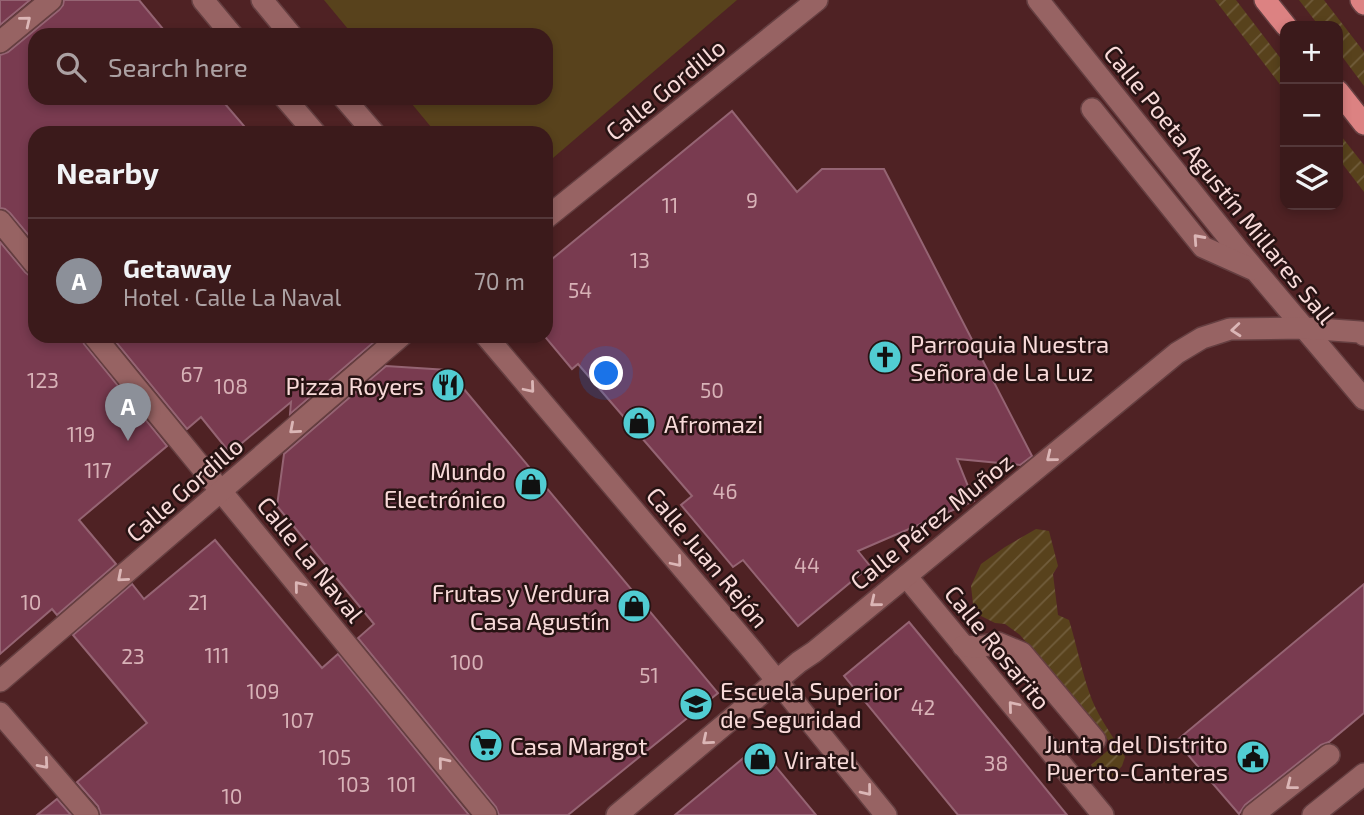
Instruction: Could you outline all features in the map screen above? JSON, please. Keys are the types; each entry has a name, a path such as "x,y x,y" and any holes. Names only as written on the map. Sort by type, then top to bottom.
{"highway":[{"path":"1265,0 1282,21"},
{"path":"1343,97 1364,124"}],"street":[{"path":"0,42 51,0"},
{"path":"203,0 226,28"},
{"path":"262,0 285,28"},
{"name":"Calle Gordillo","path":"553,212 817,0"},
{"name":"Calle Poeta Agustín Millares Sall","path":"1038,0 1240,252 1364,399"},
{"path":"291,105 309,126"},
{"path":"350,105 368,126"},
{"path":"1092,109 1203,247 1252,269 1304,328"},
{"path":"0,221 28,255"},
{"name":"Calle Pérez Muñoz","path":"617,815 799,662 1177,353 1202,338 1230,329 1304,328 1360,332 1364,335"},
{"name":"Calle La Naval","path":"100,343 486,815"},
{"name":"Calle Gordillo","path":"0,681 393,343"},
{"name":"Calle Juan Rejón","path":"492,343 778,681 886,815"},
{"name":"Calle Rosarito","path":"906,576 1103,815"},
{"path":"963,646 979,647 998,643 1021,653 1095,740"},
{"path":"0,713 88,815"},
{"path":"1253,815 1329,755"},
{"path":"1313,815 1364,774"}],"shaded area":[{"path":"324,0 737,0 553,158 553,126 430,126 413,105 553,105 553,28 347,28"},
{"path":"1215,0 1236,0 1280,57 1280,84"},
{"path":"1299,0 1324,0 1340,21 1315,21"},
{"path":"1343,25 1364,52 1364,86 1343,58"},
{"path":"1343,138 1364,165 1364,192 1343,165"},
{"path":"1036,529 1049,531 1058,566 1053,574 1058,615 1069,620 1092,700 1125,757 1122,766 1106,783 1091,765 1113,746 1020,635 1005,624 995,623 981,616 973,604 971,586 981,564"}],"building":[{"path":"0,0 30,0 0,25"},
{"path":"64,0 139,0 162,28 37,28 63,5"},
{"path":"28,36 28,105 226,105 244,126 28,126 28,235 10,213 0,208 0,55 8,52"},
{"path":"732,111 797,192 822,169 884,169 1032,456 1020,465 957,459 974,501 858,551 870,566 798,626 743,560 733,567 681,505 692,496 578,364 572,369 550,343 553,343 553,258"},
{"path":"0,242 28,274 28,343 84,343 167,446 79,520 116,564 57,615 52,609 0,654"},
{"path":"117,343 373,343 290,414 291,402 230,453 201,417 187,429"},
{"path":"386,366 448,370 718,693 568,815 499,815 496,807 358,638 374,624 277,506 284,454"},
{"path":"215,540 322,668 338,654 469,815 101,815 98,806 77,782 147,723 73,635 132,584 144,599"},
{"path":"1364,584 1364,713 1245,805 1239,814 1176,741"},
{"path":"909,622 1067,815 958,815 844,676"},
{"path":"762,750 816,815 675,815 747,755"},
{"path":"57,799 71,815 37,815"}],"place":[{"name":"Parroquia Nuestra Señora de La Luz","path":"885,357"},
{"name":"Pizza Royers","path":"448,385"},
{"name":"Afromazi","path":"639,423"},
{"name":"Getaway","path":"128,441"},
{"name":"Mundo Electrónico","path":"531,484"},
{"name":"Frutas y Verdura Casa Agustín","path":"634,606"},
{"name":"Escuela Superior de Seguridad","path":"696,704"},
{"name":"Casa Margot","path":"486,745"},
{"name":"Junta del Distrito Puerto-Canteras","path":"1253,757"},
{"name":"Viratel","path":"760,759"}]}
